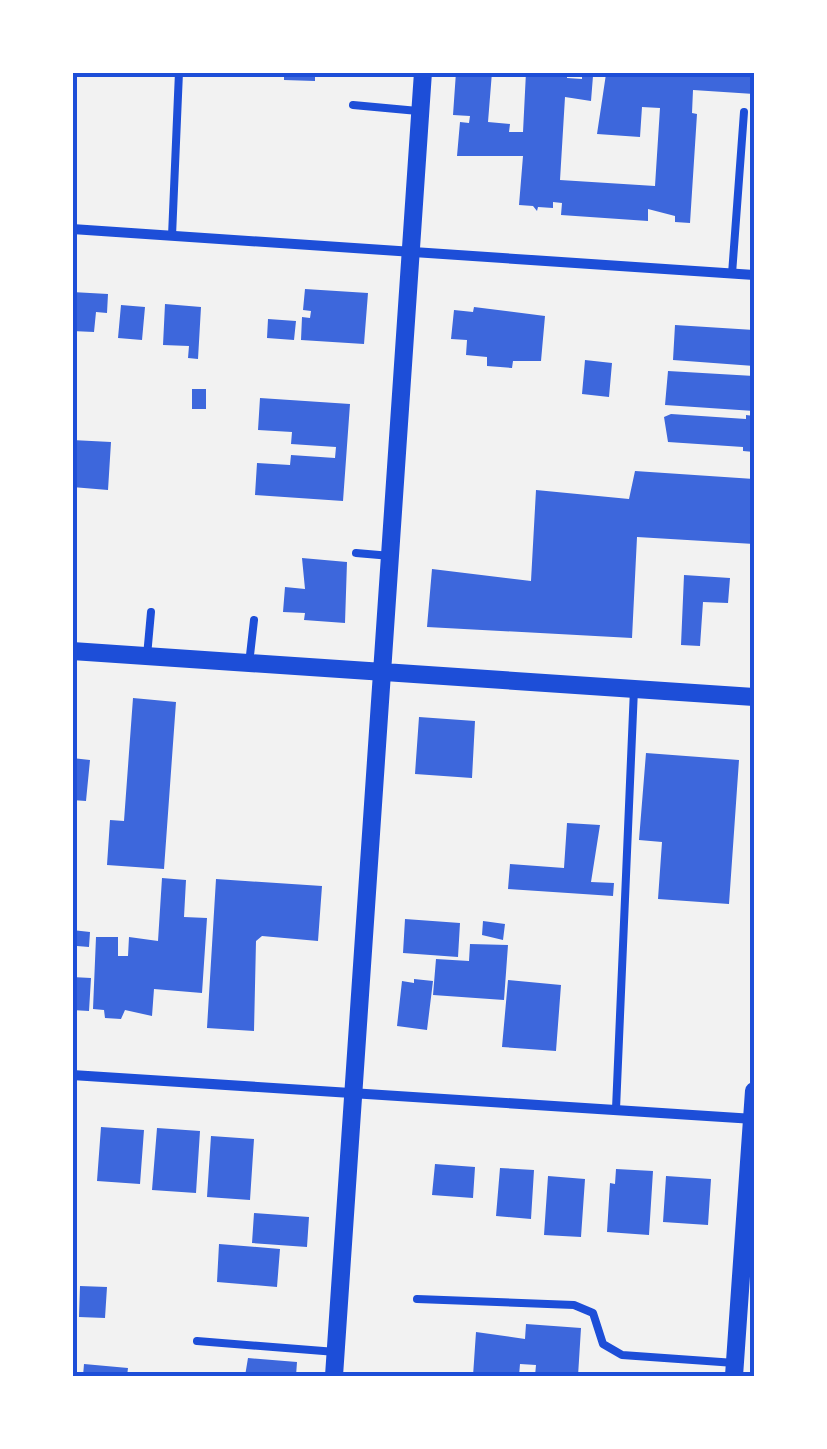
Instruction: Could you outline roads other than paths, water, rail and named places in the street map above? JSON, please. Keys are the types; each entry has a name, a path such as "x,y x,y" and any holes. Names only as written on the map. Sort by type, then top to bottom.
{"street":[{"path":"334,1376 423,72"},
{"path":"72,229 754,275"},
{"path":"72,651 754,697"},
{"path":"72,1075 754,1119"},
{"path":"735,1370 754,1091"}],"lane":[{"path":"172,236 180,72"},
{"path":"352,105 420,111"},
{"path":"732,274 744,112"},
{"path":"356,553 391,556"},
{"path":"147,656 151,612"},
{"path":"249,664 254,620"},
{"path":"616,1108 634,689"},
{"path":"418,1299 574,1305 593,1313 603,1344 622,1355 735,1370"},
{"path":"197,1342 336,1352"}]}
